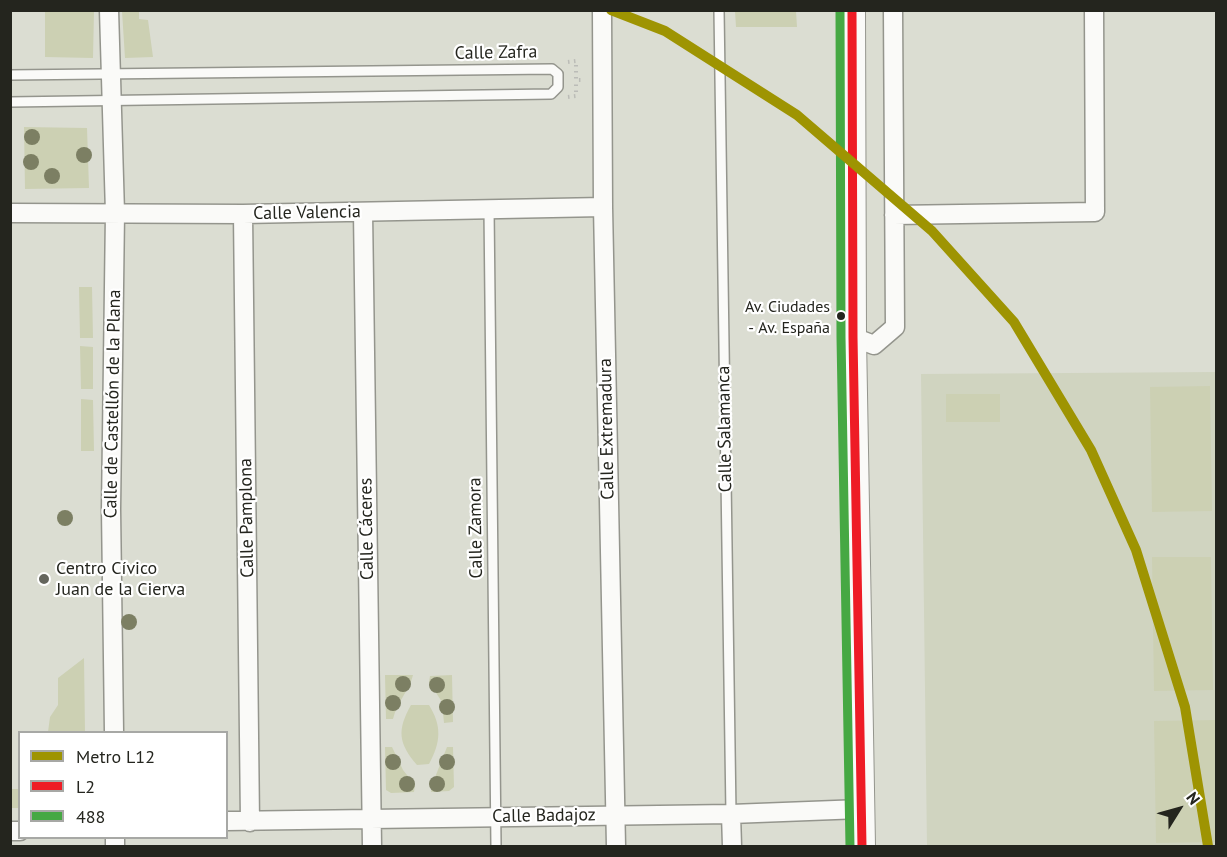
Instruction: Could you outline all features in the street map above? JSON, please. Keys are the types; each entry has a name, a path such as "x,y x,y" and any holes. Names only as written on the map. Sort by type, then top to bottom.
{"street":[{"name":"Calle de Castellón de la Plana","path":"109,10 114,213 111,509 114,731"},
{"name":"Calle Extremadura","path":"602,10 603,207 616,846"},
{"path":"852,10 853,337 862,846"},
{"path":"853,337 874,345 895,327 893,10"},
{"path":"894,214 1095,212 1094,10"},
{"name":"Calle Valencia","path":"10,213 243,214 603,207"},
{"name":"Calle Cáceres","path":"363,212 372,846"},
{"name":"Calle Pamplona","path":"243,214 250,822"},
{"name":"Calle Badajoz","path":"228,822 616,814 731,814 861,809"},
{"name":"Calle Salamanca","path":"731,814 732,846"}],"lane":[{"name":"Calle Salamanca","path":"719,10 731,814"},
{"name":"Calle Zafra","path":"10,75 552,69 558,74 558,91 552,94 10,102"},
{"name":"Calle Zamora","path":"489,209 496,846"}],"path":[{"path":"576,80 576,96"}],"shaded area":[{"path":"45,11 94,11 93,58 45,57"},
{"path":"122,11 139,11 139,19 148,20 153,57 125,58"},
{"path":"735,11 796,11 797,27 736,27"},
{"path":"24,127 87,128 89,188 25,189"},
{"path":"79,287 92,287 93,338 80,338"},
{"path":"80,346 93,347 93,389 81,389"},
{"path":"1216,372 1216,846 927,846 921,374"},
{"path":"1210,386 1212,511 1152,512 1150,387"},
{"path":"946,394 1000,394 1000,422 946,422"},
{"path":"81,399 93,400 94,451 81,451"},
{"path":"1152,557 1211,557 1213,690 1154,691"},
{"path":"84,658 85,731 48,731 50,717 58,705 58,678"},
{"path":"385,675 413,675 393,719 386,719"},
{"path":"452,675 453,722 444,723 442,702 429,682 430,676"},
{"path":"411,705 429,705 436,720 438,741 429,764 417,765 403,743 403,722"},
{"path":"1216,720 1216,842 1156,843 1154,721"},
{"path":"385,747 392,747 403,770 415,785 414,792 391,793 386,790"},
{"path":"447,747 453,747 454,787 449,791 431,792 432,785"},
{"path":"11,789 18,789 18,808 11,808"}],"metro line":[{"name":"L12","path":"611,10 665,31 797,115 932,231 1014,322 1091,450 1136,550 1185,707 1208,846"}],"transit line":[{"name":"488","path":"840,10 841,337 850,846"},
{"name":"L2","path":"852,10 853,337 862,846"}],"place":[{"name":"Av. Ciudades - Av. España","path":"841,316"},
{"name":"Centro Cívico Juan de la Cierva","path":"44,579"}]}
